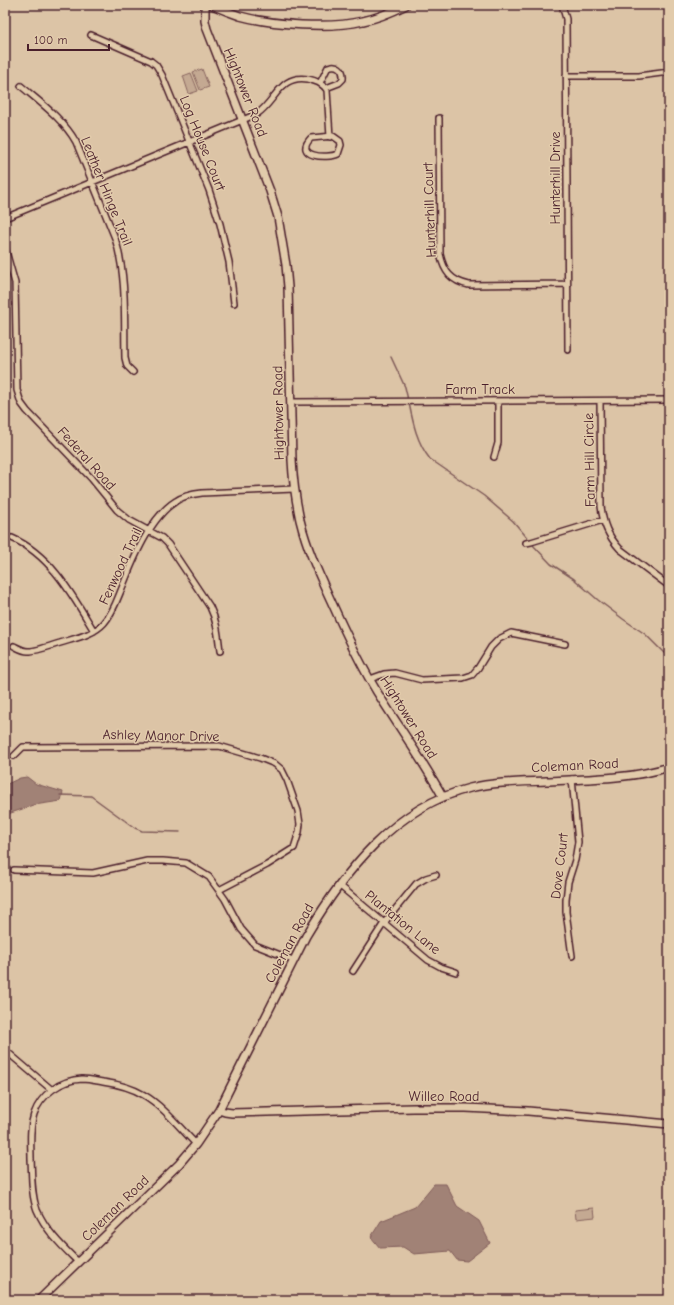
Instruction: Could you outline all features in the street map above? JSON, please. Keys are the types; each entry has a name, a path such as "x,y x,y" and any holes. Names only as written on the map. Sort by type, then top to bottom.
{"street":[{"name":"Hightower Road","path":"204,5 207,29 270,191 278,217 288,287 292,460 294,488 300,521 310,551 349,640 370,679 443,797"},
{"path":"212,5 226,8 242,16 274,22 331,25 356,23 374,19 406,5"},
{"name":"Hunterhill Drive","path":"562,5 566,19 568,350"},
{"name":"Log House Court","path":"91,35 146,59 156,65 162,74 209,190 220,224 229,262 234,303"},
{"path":"320,83 328,67 336,65 339,67 343,74 343,79 326,88"},
{"path":"566,76 639,76 669,72"},
{"path":"5,218 243,121 263,110 282,86 291,79 301,78 315,81 326,88 328,94 330,136"},
{"name":"Leather Hinge Trail","path":"21,86 62,121 69,130 76,142 93,182 120,254 125,358 127,366 134,372"},
{"name":"Hunterhill Court","path":"439,118 440,254 442,263 447,272 456,280 469,284 567,284"},
{"path":"330,136 333,136 340,141 341,145 338,154 334,156 315,156 307,151 306,146 311,138 330,136"},
{"name":"Federal Road","path":"5,248 14,283 17,390 21,403 26,411 90,478 117,510 129,520 162,538 168,544 210,607 217,624 220,651"},
{"name":"Farm Track","path":"290,402 669,400"},
{"path":"494,457 498,443 498,401"},
{"name":"Farm Hill Circle","path":"600,401 601,506 603,520 609,536 620,549 669,586"},
{"name":"Fenwood Trail","path":"14,646 28,651 82,637 94,631 104,623 111,613 131,564 149,531 166,508 177,500 189,495 202,493 294,488"},
{"path":"526,543 603,520"},
{"path":"12,538 22,542 57,573 69,589 94,631"},
{"path":"370,679 384,674 395,673 422,680 463,678 472,675 491,647 499,639 511,633 565,644"},
{"name":"Ashley Manor Drive","path":"14,756 23,747 219,746 275,764 282,770 287,780 298,812 300,824 294,848 267,865 218,890"},
{"name":"Coleman Road","path":"39,1300 179,1164 196,1144 219,1110 293,960 321,910 339,885 368,850 389,830 415,812 443,797 471,788 498,783 645,773 669,767"},
{"name":"Dove Court","path":"572,779 578,842 575,860 568,882 566,900 566,912 572,956"},
{"path":"14,870 93,873 147,861 186,863 209,877 225,899 241,929 255,945 293,960"},
{"path":"353,971 384,923 416,884 426,878 436,875"},
{"name":"Plantation Lane","path":"339,885 428,960 441,967 456,972"},
{"path":"5,1050 52,1090"},
{"path":"78,1262 55,1239 46,1227 37,1210 33,1191 32,1123 34,1113 39,1104 52,1090 66,1082 82,1080 114,1083 130,1088 144,1095 156,1104 196,1144"},
{"name":"Willeo Road","path":"219,1110 232,1113 466,1108 528,1111 669,1124"}],"shaded area":[{"path":"202,69 209,87 200,90 193,72"},
{"path":"191,73 198,91 189,94 183,76"},
{"path":"27,777 36,784 63,792 61,801 34,805 5,815 5,785 20,778"},
{"path":"434,1184 446,1184 457,1206 479,1221 490,1243 467,1261 457,1260 450,1251 414,1254 403,1247 380,1248 371,1237 381,1221 415,1207"},
{"path":"594,1208 595,1217 576,1219 575,1210"}],"waterway":[{"path":"391,357 405,387 408,400"},
{"path":"409,403 419,440 430,459 484,496 513,521 530,541"},
{"path":"532,544 551,564 574,579 598,600 645,634 669,658"},
{"path":"60,795 91,796 135,828 142,831 180,832"}]}
